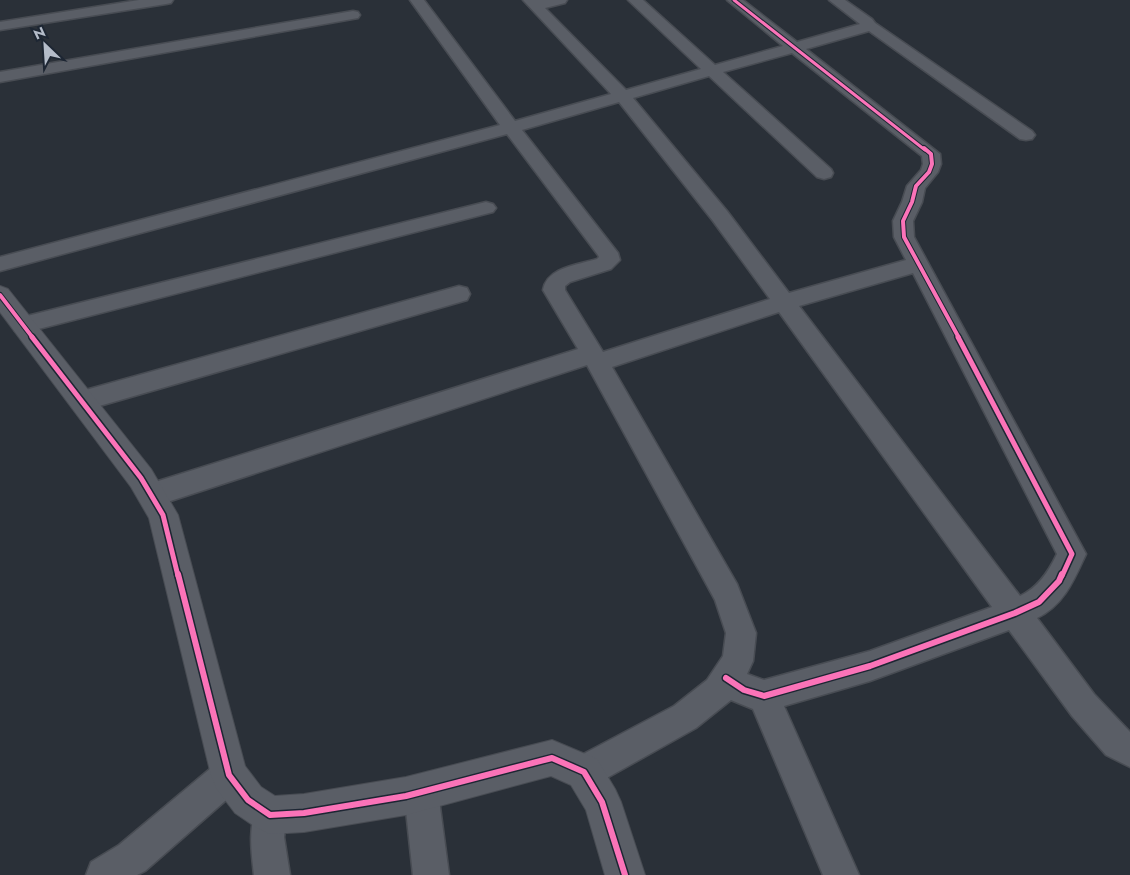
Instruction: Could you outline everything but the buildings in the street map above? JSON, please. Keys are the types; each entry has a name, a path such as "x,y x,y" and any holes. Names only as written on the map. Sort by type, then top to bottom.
{"street":[{"path":"0,26 166,0"},
{"path":"417,0 511,128 608,253 610,260 604,264 563,277 555,283 554,290 595,358 727,594 741,633 738,661 718,691 685,717 584,772"},
{"path":"532,3 560,0"},
{"path":"635,0 824,173"},
{"path":"726,678 744,690 764,696 870,666 1015,613 1039,602 1060,581 1072,554 904,237 903,221 912,202 916,186 932,164 931,154 734,0"},
{"path":"836,0 867,22 868,26"},
{"path":"532,3 623,97 720,216 1083,705 1118,743 1130,751"},
{"path":"0,77 353,15"},
{"path":"0,264 511,128 868,26 874,28 1026,135"},
{"path":"23,325 486,208"},
{"path":"152,495 595,358 918,264"},
{"path":"82,401 458,294"},
{"path":"0,295 141,478 163,515 229,775 248,800 270,815 304,813 406,796 552,758 584,772 602,802 625,875"},
{"path":"764,696 841,875"},
{"path":"104,875 132,858 229,775"},
{"path":"421,792 432,875"},
{"path":"270,815 267,837 272,875"}],"cycle path":[{"path":"726,678 744,690 764,696 870,666 1015,613 1039,602 1059,581 1072,554 904,237 903,221 912,202 916,186 929,172 932,164 931,154 734,0"},
{"path":"0,295 141,478 163,515 229,775 248,800 270,815 304,813 406,796 552,758 584,772 602,802 625,875"}]}
